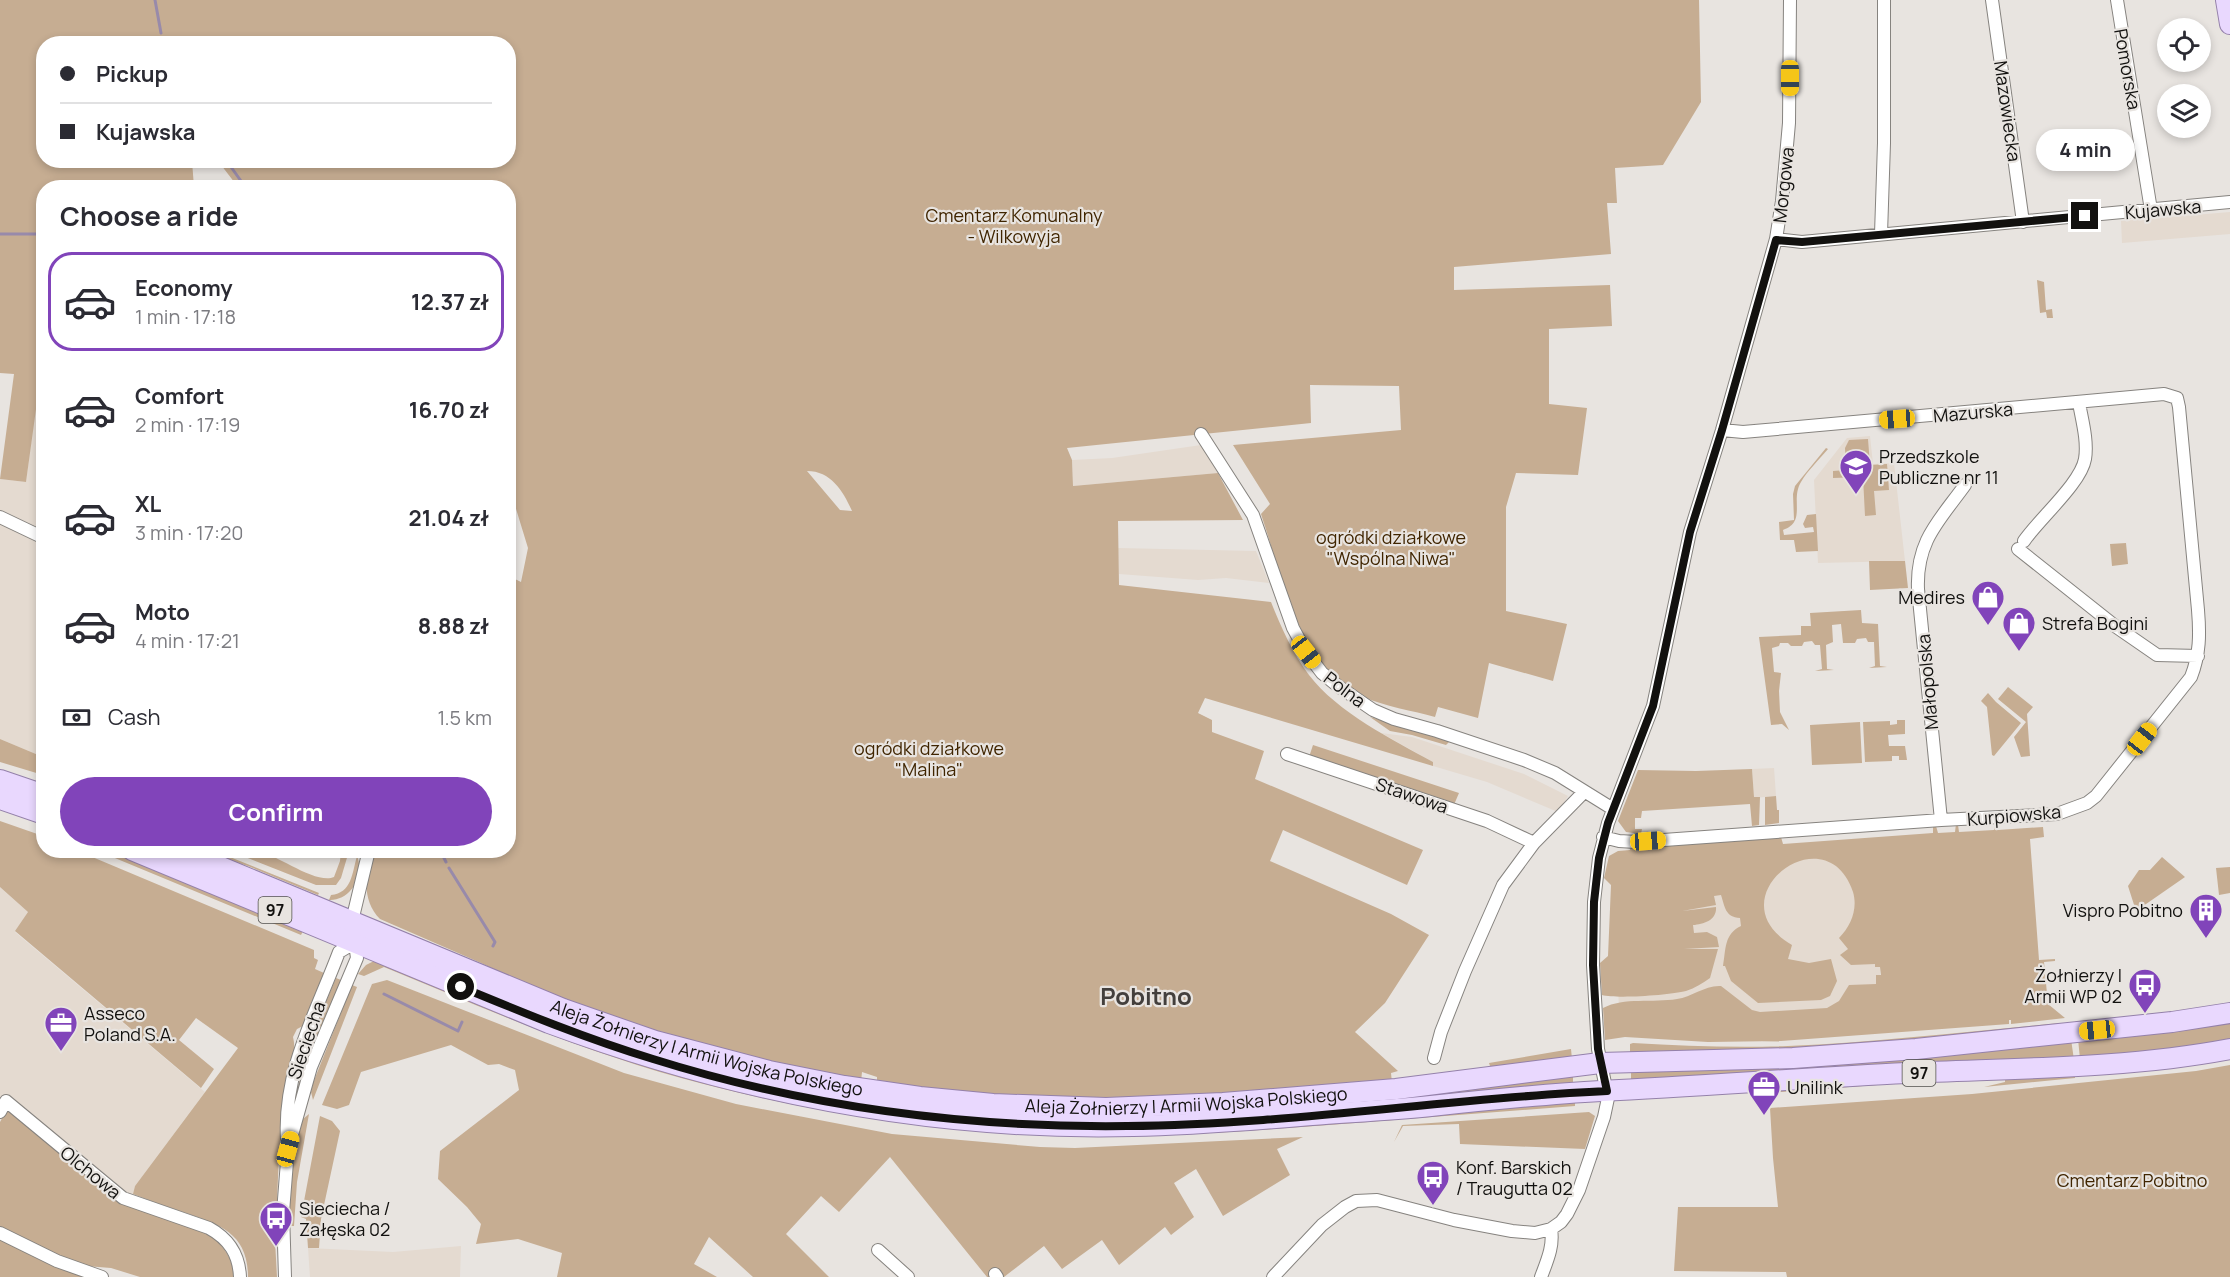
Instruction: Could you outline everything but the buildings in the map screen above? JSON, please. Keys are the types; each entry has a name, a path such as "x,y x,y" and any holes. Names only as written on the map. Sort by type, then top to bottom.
{"main road":[{"path":"2226,0 2230,24"},
{"path":"0,780 36,792"},
{"path":"0,799 36,811"},
{"name":"Aleja Żołnierzy I Armii Wojska Polskiego","path":"151,858 549,1023 652,1059 770,1090 903,1113 1033,1125 1130,1126 1226,1122 1607,1091 2078,1066 2161,1059 2230,1049"},
{"name":"Aleja Żołnierzy I Armii Wojska Polskiego","path":"199,858 563,1009 655,1041 769,1071 920,1097 993,1104 1067,1107 1182,1106 1401,1089 1600,1063 1850,1054 2164,1023 2230,1013"}],"street":[{"name":"Morgowa","path":"1607,1091 1600,1063 1594,1001 1593,929 1596,878 1603,837 1653,706 1690,532 1722,430 1776,240 1789,123 1790,0"},
{"path":"1881,234 1884,143 1884,0"},
{"name":"Mazowiecka","path":"1992,0 2023,222"},
{"name":"Pomorska","path":"2117,0 2151,210"},
{"name":"Kujawska","path":"1776,240 1795,242 2230,202"},
{"name":"Mazurska","path":"1722,430 1751,432 2164,394 2177,398"},
{"name":"Kurpiowska","path":"1603,837 1636,842 2057,814 2087,803 2104,787 2191,677 2198,656 2200,637 2177,398"},
{"path":"2079,403 2085,461 2072,483 2021,545 2115,626 2157,655 2198,656"},
{"name":"Polna","path":"1201,434 1253,515 1293,628 1306,652 1322,673 1373,710 1394,719 1437,730 1524,760 1555,773 1613,809"},
{"name":"Małopolska","path":"1941,820 1917,578 1922,550 1928,535 1965,485"},
{"path":"0,516 36,534"},
{"name":"Stawowa","path":"1287,754 1475,817 1534,843"},
{"path":"1434,1058 1465,971 1497,896 1512,871 1534,843 1584,792"},
{"name":"Sieciecha","path":"288,1149 311,1067 357,958 352,921 367,858"},
{"name":"Sieciecha","path":"285,1277 283,1212 288,1149 286,1107 294,1069 339,952 354,943"},
{"path":"1273,1277 1330,1218 1351,1203 1362,1200 1383,1201 1454,1220 1512,1231 1536,1233 1551,1229 1565,1218 1579,1190 1604,1117 1607,1091"},
{"name":"Olchowa","path":"0,1112 6,1101 123,1198 217,1232 231,1246 236,1256 240,1277"},
{"path":"1541,1277 1551,1249 1551,1229"},
{"path":"0,1233 57,1261 102,1277"},
{"path":"878,1250 908,1277"}],"shaded area":[{"path":"2230,212 2230,234 2122,243 2121,221"},
{"path":"36,405 36,754 0,739 0,479 26,482"},
{"name":"Przedszkole Publiczne nr 11","path":"1870,436 1873,464 1894,463 1905,561 1818,563 1814,480 1847,438"},
{"path":"1201,445 1218,473 1073,486 1072,460 1112,458"},
{"path":"1118,548 1256,551 1269,583 1226,578 1198,580 1119,574"},
{"path":"1381,733 1412,737 1524,774 1568,796 1558,812 1487,782 1433,766 1433,762"},
{"path":"1774,768 1776,796 1754,798 1752,769"},
{"path":"1875,840 1882,1012 1724,1021 1619,1007 1611,866"},
{"path":"0,887 28,912 15,932 205,1092 135,1186 133,1194 121,1203 0,1102"},
{"path":"461,1246 460,1277 310,1277 308,1248 393,1252"}],"green space":[{"path":"0,0 1699,0 1701,102 1663,165 1615,168 1617,203 1607,203 1611,254 1454,267 1454,290 1610,285 1612,326 1549,329 1549,404 1587,408 1578,475 1516,473 1506,507 1506,611 1567,624 1553,681 1489,663 1478,718 1438,707 1435,717 1389,706 1364,697 1341,683 1323,664 1308,642 1285,591 1261,514 1270,504 1233,445 1401,430 1399,386 1310,385 1311,423 1067,448 1072,460 1073,486 1218,473 1243,520 1118,521 1119,585 1271,602 1298,658 1321,688 1366,724 1433,762 1433,766 1205,698 1198,713 1212,720 1212,732 1264,751 1255,779 1423,850 1407,885 1283,830 1270,861 1391,914 1429,935 1385,1003 1355,1032 1398,1071 1391,1073 1392,1083 1135,1101 1025,1099 877,1084 877,1077 862,1072 861,1082 801,1070 613,1020 551,997 481,963 380,919 374,912 366,886 373,858 516,858 516,580 521,582 528,548 516,509 516,180 233,180 223,168 516,168 516,36 36,36 36,168 193,168 193,180 36,180 36,409 26,482 0,479 14,374 0,373","holes":["807,471 823,474 845,496 852,511 840,510"]},
{"path":"2037,280 2044,282 2046,310 2052,309 2053,318 2047,318 2046,312 2040,313"},
{"path":"1868,439 1870,465 1887,464 1889,490 1874,491 1876,515 1865,516 1863,477 1833,478 1833,471 1846,470 1845,448 1849,440"},
{"path":"1826,448 1828,449 1801,482 1794,522 1783,530 1784,535 1814,532 1813,527 1805,528 1803,524 1807,515 1816,514 1818,551 1796,552 1794,540 1780,540 1779,522 1794,520 1795,486"},
{"path":"2126,543 2128,564 2112,566 2110,544"},
{"path":"1869,561 1905,561 1908,588 1870,590"},
{"path":"1861,610 1862,623 1878,624 1880,666 1887,667 1869,668 1875,666 1874,642 1868,642 1866,638 1857,639 1855,643 1843,643 1841,624 1832,625 1833,642 1826,645 1827,669 1834,670 1815,671 1822,669 1820,645 1815,645 1812,641 1804,642 1802,646 1780,643 1779,646 1772,648 1774,672 1781,673 1780,712 1789,730 1782,724 1771,725 1759,637 1801,635 1801,626 1811,626 1810,613"},
{"path":"2008,687 2033,707 2027,714 2030,756 2021,757 2014,737 2026,722 1998,699"},
{"path":"1988,693 2021,723 1994,756 1992,755 1987,707 1981,701"},
{"path":"1370,717 1448,739 1449,742 1446,745 1390,731"},
{"path":"1897,720 1905,720 1905,734 1888,735 1889,746 1905,746 1907,760 1899,760 1899,756 1892,756 1892,761 1865,762 1863,722 1890,721 1890,725 1897,724"},
{"path":"1860,722 1862,763 1812,765 1810,725"},
{"path":"0,739 36,754 36,773 0,762"},
{"path":"1313,745 1459,793 1453,807 1308,760"},
{"path":"1752,769 1754,797 1760,797 1759,825 1752,826 1750,804 1642,811 1641,818 1635,818 1635,829 1642,829 1641,834 1626,832 1618,821 1638,770"},
{"path":"1776,796 1779,823 1765,825 1765,797"},
{"path":"0,821 36,834 36,858 95,858 314,950 314,958 318,960 315,969 324,973 303,1026 297,1029 293,1037 293,1057 284,1091 277,1240 275,1240 277,1277 248,1277 247,1262 238,1241 221,1227 133,1194 135,1186 238,1048 196,1018 179,1040 214,1069 201,1088 15,931 28,912 0,887"},
{"path":"1996,822 1998,830 2043,827 2044,837 2030,839 2039,960 2055,959 2055,961 2044,962 2048,1004 2065,1018 2011,1024 2009,1020 2009,1024 1781,1041 1708,1042 1625,1037 1605,1040 1603,1008 1611,1005 1629,1001 1677,999 1709,987 1721,986 1752,1010 1760,1012 1827,1008 1839,1001 1849,985 1876,984 1876,975 1881,975 1880,967 1875,967 1875,964 1851,965 1840,955 1848,949 1839,938 1850,923 1855,905 1853,892 1839,869 1821,860 1801,861 1782,870 1769,886 1764,906 1771,926 1792,945 1788,959 1809,963 1831,959 1837,981 1830,996 1821,1000 1758,1003 1731,981 1723,966 1726,948 1731,933 1741,926 1740,918 1731,916 1726,911 1721,895 1714,896 1716,905 1682,911 1716,907 1712,918 1693,925 1694,933 1707,932 1717,937 1719,947 1684,949 1718,949 1710,978 1686,991 1631,997 1602,995 1600,963 1608,956 1611,885 1604,878 1609,856 1618,851 1630,850 1630,847 1781,837 1783,844 1933,833 1933,827 1936,826 1938,833 1955,832 1956,824 1959,832 1994,830"},
{"path":"2162,857 2185,877 2136,911 2128,886 2139,870 2150,870"},
{"path":"115,858 132,858 304,929 301,935"},
{"path":"223,858 232,858 319,893 318,895"},
{"path":"248,858 276,858 318,877 327,878 334,877 340,858 347,858 341,878 336,885 316,885"},
{"path":"358,858 359,871 350,892 337,899 329,900 331,895 347,886"},
{"path":"2230,867 2230,893 2219,895 2216,868"},
{"path":"374,961 887,1117 1394,1115 1394,1120 1188,1134 1064,1136 953,1129 843,1114 735,1092 643,1067 531,1027 384,967 364,976 358,974 366,965"},
{"path":"336,978 341,980 306,1065 297,1095 308,1050"},
{"path":"387,980 624,1073 736,1104 892,1134 1075,1148 1303,1137 1277,1149 1290,1175 1223,1216 1196,1169 1174,1183 1194,1217 1171,1235 1165,1227 1119,1265 1102,1240 1062,1269 1044,1246 1004,1277 987,1277 890,1157 839,1212 821,1196 786,1234 829,1277 753,1277 709,1237 694,1264 717,1277 557,1277 562,1253 518,1239 476,1244 481,1224 438,1179 440,1151 519,1090 515,1070 499,1064 488,1065 451,1045 361,1072 349,1105 337,1109 322,1105 372,984"},
{"path":"352,985 357,987 313,1100 311,1092 313,1083"},
{"path":"2230,1020 2230,1042 2080,1059 2078,1039"},
{"path":"2061,1023 2057,1027 1838,1048 1630,1053 1630,1044 1633,1043 1788,1046"},
{"path":"2071,1039 2074,1060 1631,1084 1631,1071"},
{"path":"1571,1049 1572,1059 1496,1070 1489,1063"},
{"name":"Cmentarz Pobitno","path":"2230,1065 2230,1277 1787,1277 1786,1272 1674,1271 1678,1207 1778,1207 1770,1108 1972,1094 2196,1071"},
{"path":"1573,1072 1573,1084 1405,1101 1405,1095"},
{"path":"2075,1073 2075,1078 1984,1087 2005,1082 2005,1076"},
{"path":"1904,1083 1768,1093 1765,1091 1766,1089"},
{"path":"1575,1101 1575,1106 1406,1119 1406,1114"},
{"path":"7,1109 121,1203 207,1233 226,1252 232,1263 235,1277 140,1277 111,1268 86,1266 52,1253 0,1228 0,1122"},
{"path":"1589,1112 1595,1116 1585,1149 1460,1144 1459,1124 1403,1126 1394,1142 1402,1125"},
{"path":"309,1114 297,1182 294,1226 289,1226 294,1159 303,1119"},
{"path":"320,1116 332,1121 340,1131 321,1219 319,1248 308,1248 306,1219 301,1217"},
{"path":"0,1240 50,1263 86,1277 0,1277"}],"waterway":[{"path":"155,0 161,33"},
{"path":"232,168 240,180"},
{"path":"0,234 36,234"},
{"path":"444,858 446,862"},
{"path":"449,868 495,942 493,946"},
{"path":"384,994 458,1031 462,1022"}],"place":[{"name":"Przedszkole Publiczne nr 11","path":"1856,495"},
{"name":"Medires","path":"1988,626"},
{"name":"Strefa Bogini","path":"2019,652"},
{"name":"Vispro Pobitno","path":"2206,939"},
{"name":"Żołnierzy I Armii WP 02","path":"2145,1014"},
{"name":"Asseco Poland S.A.","path":"61,1052"},
{"name":"Unilink","path":"1764,1116"},
{"name":"Konf. Barskich / Traugutta 02","path":"1433,1206"},
{"name":"Sieciecha / Załęska 02","path":"276,1247"}],"district":[{"name":"Pobitno","path":"1146,995"}],"route":[{"path":"461,987 584,1036 652,1059 729,1080 851,1106 956,1119 1053,1126 1173,1125 1607,1091 1598,1049 1593,965 1594,902 1603,837 1653,706 1690,532 1722,430 1776,240 1802,242 2085,216"}],"park label":[{"name":"Cmentarz Komunalny - Wilkowyja","path":"1014,225"},
{"name":"ogródki działkowe \"Wspólna Niwa\"","path":"1391,547"},
{"name":"ogródki działkowe \"Malina\"","path":"929,758"}]}
